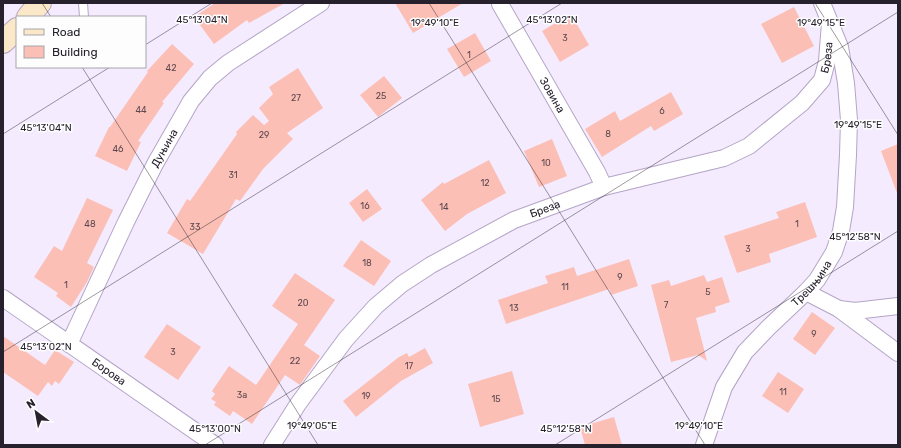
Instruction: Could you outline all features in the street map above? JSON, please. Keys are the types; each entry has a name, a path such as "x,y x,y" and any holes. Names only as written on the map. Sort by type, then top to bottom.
{"main road":[{"path":"29,16 40,3"}],"street":[{"name":"Дуњина","path":"69,344 155,164 191,101 210,78 228,63 321,3"},
{"name":"Трешњина","path":"704,445 724,387 744,352 817,280 834,252 841,231 845,207 849,120 846,83 840,47 822,3"},
{"name":"Зовина","path":"500,4 597,172 604,187"},
{"name":"Бреза","path":"272,445 298,404 346,339 376,306 402,284 431,265 514,220 604,187 724,158 750,146 802,103 822,80 827,61 830,23"},
{"path":"806,292 839,309 898,353"},
{"name":"Борова","path":"3,298 215,445"},
{"path":"839,309 855,311 898,306"}],"lane":[{"path":"82,3 84,16"}],"building":[{"path":"215,3 285,3 249,23 247,20 214,44 194,17"},
{"path":"395,3 463,3 413,33"},
{"path":"794,7 814,46 782,63 761,24"},
{"path":"571,14 589,45 560,62 542,31"},
{"path":"475,33 491,61 464,77 447,49"},
{"path":"172,44 194,64 162,102 164,103 138,141 141,142 127,171 95,156 109,127 148,72 147,71"},
{"path":"298,68 323,108 287,133 293,139 263,169 240,201 236,199 203,254 167,233 187,199 190,201 237,134 236,132 253,115 264,125 269,121 259,108 273,94 269,87"},
{"path":"384,76 402,98 378,117 360,95"},
{"path":"671,92 683,114 654,131 651,126 602,157 585,129 615,111 620,121"},
{"path":"552,139 567,176 539,187 524,151"},
{"path":"898,144 898,193 897,193 881,151"},
{"path":"489,160 506,193 467,214 445,231 421,200 443,182 444,184"},
{"path":"367,189 382,209 363,222 349,203"},
{"path":"87,198 113,210 87,263 94,267 87,282 71,307 56,296 58,293 34,277 54,246 62,251"},
{"path":"805,202 817,237 769,254 771,262 737,273 724,236 779,218 776,212"},
{"path":"361,240 391,261 374,286 343,266"},
{"path":"629,259 638,286 611,295 609,289 506,324 498,300 548,283 545,276 574,267 577,276"},
{"path":"295,273 335,300 304,345 320,356 300,385 285,375 252,424 233,411 230,416 214,405 216,402 211,399 215,394 212,391 229,366 256,385 298,324 272,306"},
{"path":"704,275 707,282 722,277 730,302 715,307 716,312 696,318 707,361 698,355 671,362 651,285 669,280 671,286"},
{"path":"812,312 835,328 815,355 793,339"},
{"path":"167,324 201,347 178,380 144,357"},
{"path":"3,336 45,365 55,350 74,362 59,384 55,381 52,386 48,382 38,396 3,372"},
{"path":"425,348 433,363 401,381 356,417 343,401 399,357 407,353 409,357"},
{"path":"512,371 524,414 480,427 468,384"},
{"path":"778,372 804,389 788,413 762,396"},
{"path":"614,417 622,445 585,445 580,427"}]}
